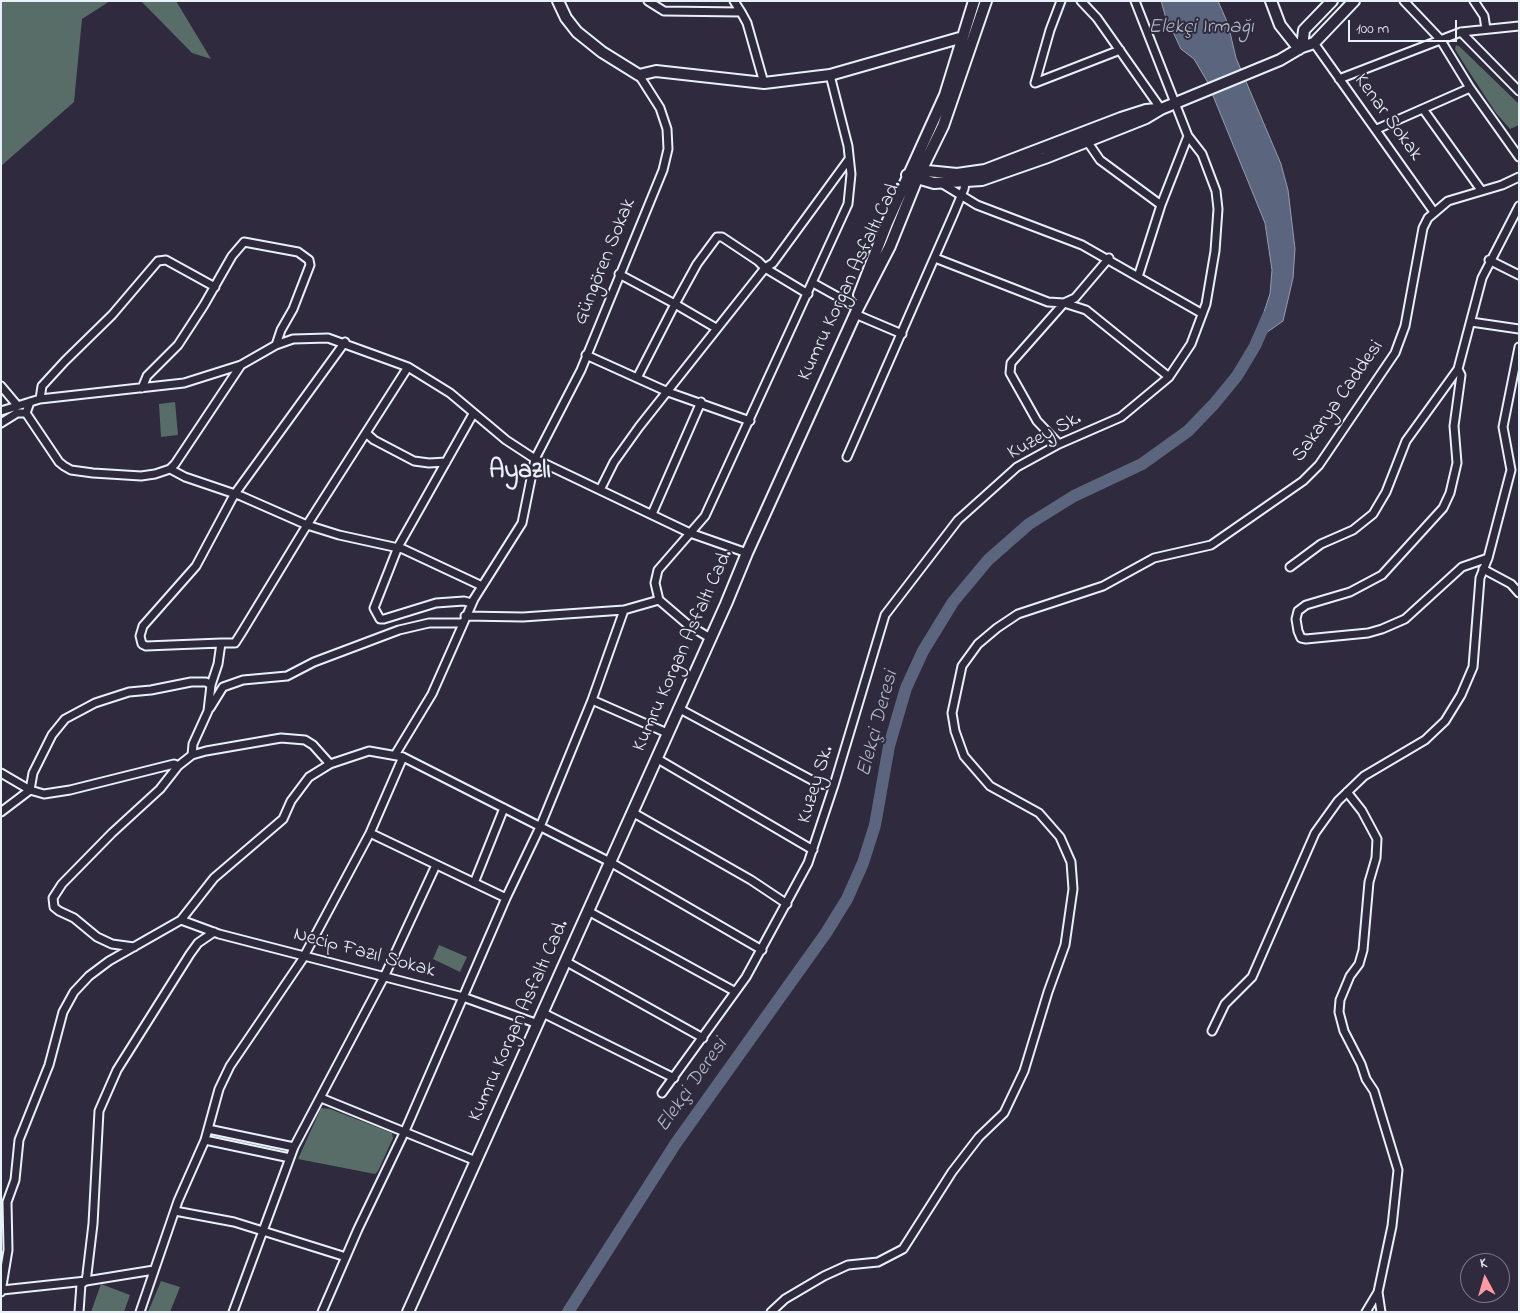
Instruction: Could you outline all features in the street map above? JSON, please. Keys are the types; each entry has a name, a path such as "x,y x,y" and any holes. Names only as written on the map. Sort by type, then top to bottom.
{"main road":[{"path":"558,1 566,18 577,32 602,52 639,75 656,70 764,83 830,75 963,37"},
{"path":"914,173 945,95 974,1"},
{"name":"Kumru Korgan Asfaltı Cad.","path":"408,1312 747,553 857,311 893,238 914,173 943,126 986,1"},
{"path":"1271,1 1280,25 1300,48"},
{"path":"1300,48 1304,30 1332,1"},
{"path":"1123,122 1146,118 1161,109 1280,60 1300,48 1314,43 1354,1"},
{"path":"914,173 982,180 1045,152 1123,122 1146,110 1161,109"},
{"path":"914,173 941,183 966,178"}],"street":[{"path":"648,1 664,11 741,12"},
{"path":"734,1 747,23 764,83"},
{"path":"1061,1 1050,30 1035,83 1120,50"},
{"path":"1081,1 1097,18 1161,109"},
{"name":"Kuzey Sk.","path":"662,1093 703,1038 762,950 813,850 885,615 958,520 1017,467 1059,444 1121,417 1169,377 1191,344 1201,313 1206,304 1215,251 1218,209 1214,186 1202,154 1188,136 1179,102 1135,1"},
{"path":"1404,1 1440,39 1470,88 1519,158"},
{"path":"1474,1 1484,16 1486,29"},
{"path":"1339,79 1461,32 1519,26"},
{"path":"1461,32 1515,83 1519,91"},
{"name":"Kenar Sokak","path":"1314,43 1377,129 1434,212"},
{"name":"Güngören Sokak","path":"395,754 432,694 472,603 522,523 535,459 550,433 586,355 663,170 668,149 667,129 660,108 639,75"},
{"path":"710,638 687,624 659,600 655,583 658,570 705,516 814,283 848,204 851,174 849,159 830,75"},
{"path":"1377,129 1470,88"},
{"path":"1423,110 1481,190"},
{"path":"1138,276 1188,136"},
{"path":"1085,137 1100,160 1162,205"},
{"path":"600,490 614,462 716,328 765,268 773,263 849,159"},
{"path":"1434,212 1448,201 1502,185 1519,177"},
{"path":"847,458 962,196 966,178"},
{"path":"941,183 977,205 1082,244 1201,313"},
{"path":"1290,568 1321,544 1353,530 1373,514 1386,492 1406,441 1458,369 1482,278 1519,206"},
{"name":"Sakarya Caddesi","path":"771,1312 785,1299 824,1276 848,1265 878,1262 903,1249 952,1172 980,1137 1004,1113 1024,1071 1048,992 1065,945 1073,889 1071,862 1060,838 1038,813 990,786 964,756 955,730 952,713 962,666 984,639 1018,614 1102,586 1154,558 1211,545 1303,481 1318,465 1395,353 1408,310 1424,228 1434,212"},
{"path":"637,378 697,264 718,237 722,237 765,268 808,294"},
{"path":"142,388 147,376 178,345 215,287 232,256 244,242 298,252 306,256 310,265 293,309 280,330 276,345"},
{"path":"935,258 1048,302 1064,303 1086,310 1169,377"},
{"path":"1059,444 1037,421 1010,373 1011,363 1064,303 1075,298 1109,258"},
{"path":"40,399 42,386 65,360 112,315 158,261 166,260 215,287"},
{"path":"1490,260 1519,275"},
{"path":"619,274 716,328"},
{"path":"814,283 857,311 902,334"},
{"path":"1471,322 1519,329"},
{"path":"1,411 40,399 184,383 241,365 276,345 293,339 310,336 344,342 408,367 450,393 473,414 535,459 690,533 747,553"},
{"path":"344,342 234,495 196,566 143,626 140,636 142,644 146,646 235,643 307,525 408,367"},
{"path":"1212,1031 1226,1004 1252,977 1315,833 1338,801 1364,776 1425,740 1445,721 1473,668 1480,578 1515,470 1503,427 1519,347"},
{"path":"586,355 668,392 701,402 750,421"},
{"path":"170,469 241,365"},
{"path":"1458,369 1460,375 1454,426 1457,463 1450,493 1443,508 1382,575 1350,592 1306,605 1298,611 1296,619 1298,632 1301,638 1306,640 1368,633 1382,629 1405,619 1462,567 1488,558"},
{"path":"1,386 17,405"},
{"path":"26,413 30,402"},
{"path":"652,514 701,402"},
{"path":"1,423 17,413 26,413"},
{"path":"26,413 59,462 71,470 141,476 170,469 185,477 234,495 242,496 307,525 339,535 398,547 482,586"},
{"path":"472,603 464,601 436,603 392,619 380,619 374,608 398,547 473,414"},
{"path":"366,433 374,440 414,461 428,463 446,462"},
{"path":"1483,569 1511,584 1518,592"},
{"path":"192,755 193,744 208,711 223,687 243,680 287,676 314,662 399,630 429,623 624,610 659,600"},
{"path":"322,1312 405,1131 506,898 540,827 592,700 624,610"},
{"path":"208,711 211,685 218,664 220,644"},
{"path":"1,812 30,790 33,773 44,750 52,735 65,719 95,703 129,692 151,690 191,682 206,682 211,685"},
{"path":"592,700 667,733"},
{"path":"678,708 819,784 834,785"},
{"path":"134,947 112,944 97,936 74,918 54,907 53,898 68,877 160,789 178,766 192,755 281,738 296,738 313,745 330,764"},
{"path":"154,1270 86,1281 2,1291 8,1250 7,1202 15,1180 19,1140 49,1065 63,1012 74,992 89,976 109,961 181,920 214,878 283,819 291,801 309,777 330,764 369,751 395,754 610,862 762,950"},
{"path":"140,1312 175,1211 205,1140 219,1089 230,1066 304,954 370,833 403,758"},
{"path":"656,758 813,850"},
{"path":"1,773 30,790 44,794 70,790 174,764 178,766"},
{"path":"1347,792 1362,812 1377,839 1376,858 1368,882 1363,950 1359,964 1350,976 1340,1000 1339,1012 1344,1031 1361,1064 1366,1079 1374,1091 1398,1170 1392,1226 1378,1292 1366,1312"},
{"path":"474,883 504,808"},
{"path":"632,812 751,880 787,904"},
{"path":"370,833 506,898"},
{"path":"233,1312 294,1147 385,975 436,865"},
{"path":"588,911 734,991"},
{"name":"Necip Fazıl Sokak","path":"181,920 214,932 385,975 463,997 538,1024"},
{"path":"86,1281 93,1224 99,1111 117,1070 190,954 198,943 214,932"},
{"path":"565,961 703,1038"},
{"path":"543,1013 674,1078"},
{"path":"321,1098 476,1161"},
{"path":"208,1129 294,1147"},
{"path":"205,1140 290,1158"},
{"path":"175,1211 234,1222 346,1257"},
{"path":"79,1312 81,1284 86,1281"},
{"path":"1378,1292 1382,1312"}],"green space":[{"path":"1,1 110,1 82,19 74,102 1,166"},
{"path":"141,1 176,1 211,59 192,53"},
{"path":"1456,45 1519,104 1519,125 1510,129 1496,113 1455,49"},
{"path":"175,402 178,435 161,437 159,404"},
{"path":"439,945 467,957 460,972 433,959"},
{"path":"321,1108 330,1109 392,1133 393,1138 375,1174 298,1159"},
{"path":"161,1281 180,1287 170,1312 148,1312"},
{"path":"101,1284 130,1295 124,1312 91,1312"}],"water":[{"name":"Elekçi Irmağı","path":"1161,1 1218,1 1228,24 1236,58 1281,164 1288,190 1295,249 1293,278 1283,321 1263,335 1261,321 1270,294 1272,270 1265,223 1207,81 1194,59 1181,49 1165,15"}],"waterway":[{"name":"Elekçi Deresi","path":"568,1312 676,1143 826,933 847,899 863,863 875,825 889,746 906,688 923,651 953,602 988,560 1029,524 1074,496 1142,464 1188,431 1237,376 1255,346 1268,316"}],"district":[{"name":"Ayazlı","path":"520,473"}]}
